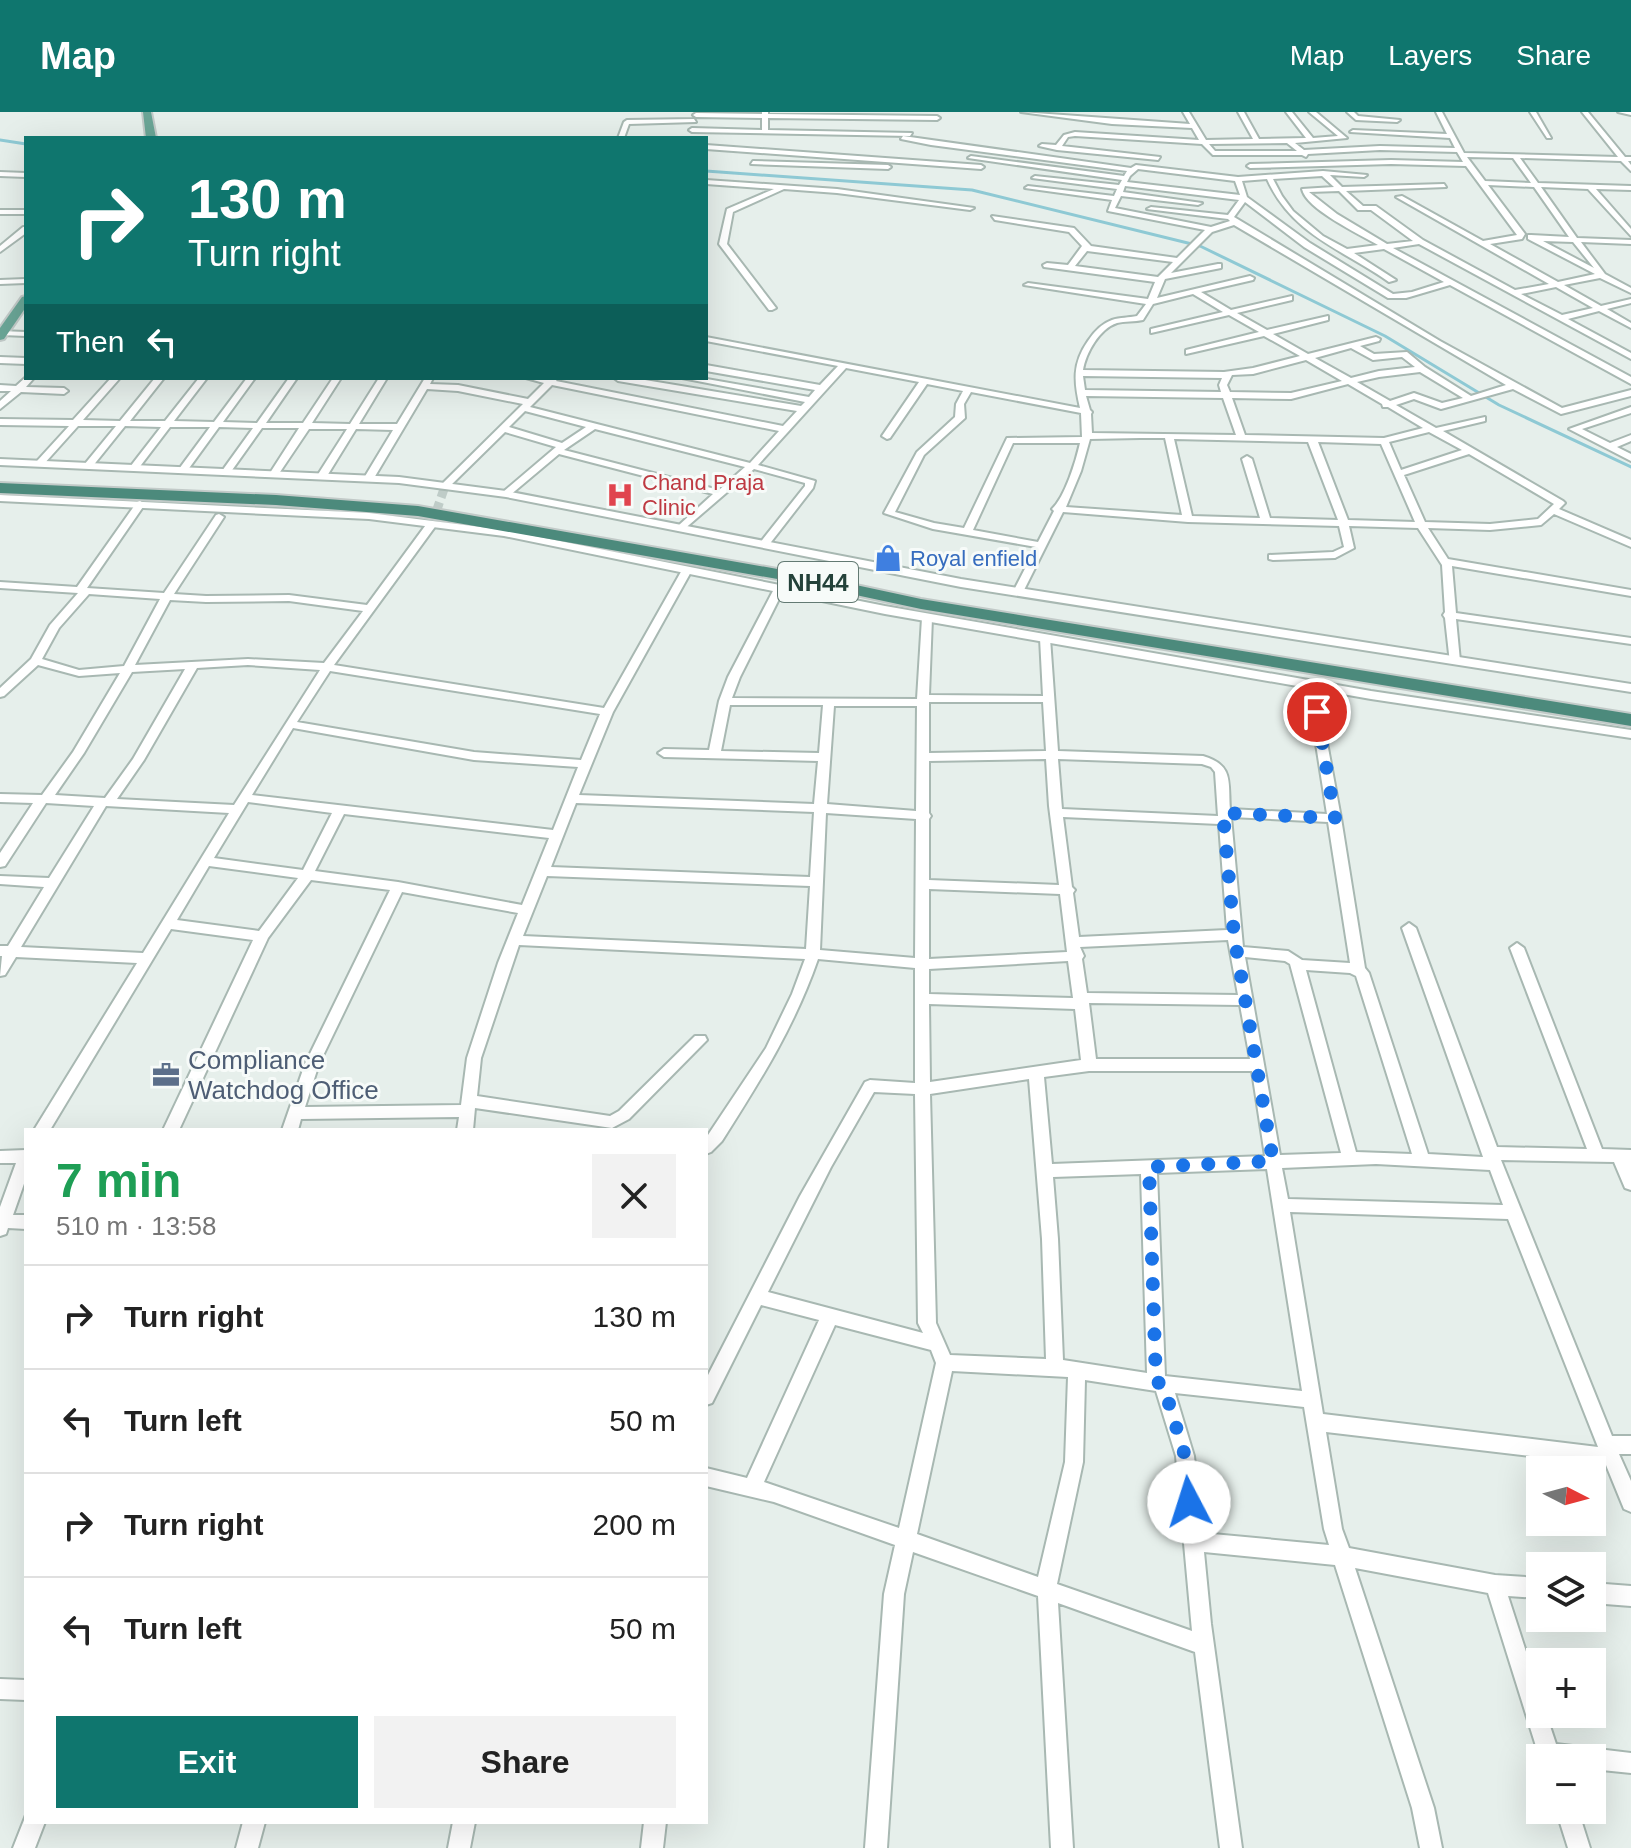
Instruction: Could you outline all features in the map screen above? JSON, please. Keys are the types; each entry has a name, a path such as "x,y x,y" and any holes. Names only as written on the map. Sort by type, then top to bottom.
{"highway":[{"name":"NH44","path":"0,475 419,498 521,513 934,594 1399,671 1631,704"},
{"name":"NH44","path":"0,488 276,500 418,511 785,575 921,604 1419,688 1631,720"}],"main road":[{"path":"147,112 151,136"},
{"path":"1,334 24,304"}],"street":[{"path":"1024,112 1193,126"},
{"path":"1136,112 1137,117 1150,124 1155,141"},
{"path":"1186,112 1213,153 1376,148 1631,159"},
{"path":"1241,112 1257,141"},
{"path":"1289,112 1311,140"},
{"path":"1057,148 1066,136 1073,134 1204,142 1344,138 1312,112"},
{"path":"1350,112 1354,118 1397,119"},
{"path":"1439,112 1461,152 1521,237"},
{"path":"1533,112 1549,137"},
{"path":"1585,112 1631,169"},
{"path":"1621,112 1631,113"},
{"path":"764,114 764,132"},
{"path":"854,115 854,133"},
{"path":"622,136 627,122 696,116 939,115"},
{"path":"881,158 888,146 939,115"},
{"path":"696,116 690,134 764,132 906,136 953,147 1029,154 1122,186"},
{"path":"1353,132 1452,136"},
{"path":"1291,141 1361,208 1373,208 1420,242 1631,356"},
{"path":"1042,146 1158,158"},
{"path":"708,147 981,167"},
{"path":"925,153 1238,207"},
{"path":"842,166 846,156"},
{"path":"1515,156 1602,275"},
{"path":"753,163 893,167"},
{"path":"1250,166 1469,164"},
{"path":"797,182 806,165"},
{"path":"1211,229 1111,208 1136,167 1238,179 1364,175"},
{"path":"0,174 24,175"},
{"path":"1269,177 1274,193 1292,219 1392,280"},
{"path":"1035,178 1244,198"},
{"path":"1238,179 1244,198 1259,212 1389,296"},
{"path":"708,182 797,182 970,208"},
{"path":"1482,183 1631,188"},
{"path":"1122,186 1130,207 1233,220 1512,386 1561,411 1631,393"},
{"path":"1444,186 1304,190 1308,197 1386,247 1631,381"},
{"path":"1590,187 1631,234"},
{"path":"772,308 723,244 730,211 781,188"},
{"path":"1028,188 1241,188"},
{"path":"1400,197 1631,326"},
{"path":"1018,592 1086,438 1088,412 1082,393 1081,359 1098,334 1113,321 1140,318 1161,279 1197,240 1211,229 1233,220 1244,198"},
{"path":"1410,212 1423,210"},
{"path":"0,212 24,212"},
{"path":"1383,215 1396,214"},
{"path":"995,218 1071,230 1088,248"},
{"path":"1,248 24,231"},
{"path":"1482,243 1521,237 1631,242"},
{"path":"1531,237 1631,291"},
{"path":"1280,262 1420,242"},
{"path":"1070,268 1080,250 1088,248 1178,260"},
{"path":"1047,265 1161,279 1218,266"},
{"path":"1442,276 1472,270"},
{"path":"1486,299 1602,275"},
{"path":"1028,285 1151,302 1250,278"},
{"path":"0,282 24,281"},
{"path":"1369,300 1389,296 1403,298 1430,286 1454,282"},
{"path":"1057,509 1188,519 1490,527 1541,522 1560,503 1195,292"},
{"path":"1154,331 1289,298"},
{"path":"1560,318 1631,301"},
{"path":"1189,352 1325,318"},
{"path":"1,334 24,334"},
{"path":"708,339 1088,412"},
{"path":"1080,373 1228,375 1376,339"},
{"path":"1352,345 1373,357 1404,354 1422,369 1472,398"},
{"path":"0,360 24,361"},
{"path":"682,528 695,512 750,466 844,365"},
{"path":"708,368 820,388"},
{"path":"1082,393 1291,396 1422,369"},
{"path":"1228,375 1223,385 1241,436"},
{"path":"0,406 28,380"},
{"path":"40,463 114,380"},
{"path":"89,465 158,380"},
{"path":"135,467 201,380"},
{"path":"184,469 249,380"},
{"path":"227,471 292,380"},
{"path":"275,473 336,380"},
{"path":"322,476 382,380"},
{"path":"445,486 552,380 625,399 783,429"},
{"path":"630,380 800,409"},
{"path":"697,380 809,400"},
{"path":"887,436 925,380"},
{"path":"369,478 426,382 526,405 811,483 764,544"},
{"path":"1386,405 1414,396 1441,406 1512,386"},
{"path":"0,388 64,391"},
{"path":"968,389 960,404 960,418 920,454 889,511 898,518 1040,545"},
{"path":"1631,410 1574,429 1631,458"},
{"path":"967,532 1010,440 1169,435 1384,441 1482,419"},
{"path":"0,422 398,427"},
{"path":"506,494 560,449 594,426"},
{"path":"502,428 560,449 720,493"},
{"path":"1169,435 1188,519"},
{"path":"1609,447 1631,438"},
{"path":"1273,557 1335,555 1349,548 1343,521 1312,439"},
{"path":"1384,441 1421,525 1446,562 1454,661"},
{"path":"1398,474 1469,451"},
{"path":"1247,459 1266,521"},
{"path":"0,462 369,478 506,494 1018,592 1631,688"},
{"path":"0,498 369,516 504,533 927,618 1371,695 1631,734"},
{"path":"0,694 36,661 54,627 83,590 140,504"},
{"path":"1552,510 1631,544"},
{"path":"0,863 78,753 128,669 143,634 219,517"},
{"path":"43,1128 290,724 327,667 432,524"},
{"path":"1446,562 1631,593"},
{"path":"465,1128 474,1058 514,940 607,712 687,570"},
{"path":"0,585 166,596 289,598 370,609"},
{"path":"714,754 725,701 734,677 779,589"},
{"path":"1448,615 1631,641"},
{"path":"876,1848 894,1594 945,1363 927,1323 922,1089 925,884 923,700 927,618"},
{"path":"1045,638 1056,813 1089,1065"},
{"path":"36,661 79,673 248,662 327,667 607,712"},
{"path":"0,971 6,951 105,802 138,760 193,665"},
{"path":"725,701 1047,699"},
{"path":"708,1146 717,1137 772,1050 799,994 813,954 829,701"},
{"path":"1317,712 1358,970 1364,977 1422,1159"},
{"path":"290,724 474,756 585,764"},
{"path":"664,753 824,757"},
{"path":"924,757 1052,755 1211,761 1221,771 1235,943 1258,1065 1333,1529 1423,1808 1431,1848"},
{"path":"0,798 241,804 340,810 557,835"},
{"path":"571,799 820,808 925,816"},
{"path":"172,1128 262,936 307,875 340,810"},
{"path":"1056,813 1335,818"},
{"path":"206,861 398,887 526,910"},
{"path":"542,871 817,882"},
{"path":"0,880 52,883"},
{"path":"925,884 1068,890"},
{"path":"291,1128 312,1064 398,887"},
{"path":"168,924 262,936"},
{"path":"1409,928 1491,1158 1631,1503"},
{"path":"514,940 813,954 924,964 1076,949 1235,943 1288,956 1297,965 1350,1159"},
{"path":"1517,948 1597,1155"},
{"path":"6,951 146,958"},
{"path":"1297,965 1358,970"},
{"path":"923,999 1246,1000"},
{"path":"296,1113 468,1106 612,1122 624,1115 700,1040"},
{"path":"708,1393 759,1297 804,1199 870,1086 922,1089 1089,1065 1258,1065"},
{"path":"1036,1072 1055,1367"},
{"path":"1044,1171 1273,1161 1625,1155 1631,1183"},
{"path":"0,1157 24,1157"},
{"path":"24,1162 1,1225 24,1222"},
{"path":"1149,1167 1159,1383 1185,1456 1203,1645 1231,1848"},
{"path":"1280,1205 1512,1212"},
{"path":"759,1297 937,1344"},
{"path":"752,1488 830,1316"},
{"path":"945,1363 1055,1367 1159,1383 1312,1400"},
{"path":"1062,1848 1047,1589 1074,1462 1077,1370"},
{"path":"1316,1422 1609,1451 1631,1445"},
{"path":"708,1477 752,1488 1203,1645"},
{"path":"1193,1542 1342,1556 1495,1585 1526,1587"},
{"path":"1495,1585 1545,1744"},
{"path":"1606,1594 1631,1596"},
{"path":"0,1689 24,1690"},
{"path":"1606,1760 1631,1763"},
{"path":"24,1848 33,1824"},
{"path":"247,1848 253,1824"},
{"path":"459,1848 464,1824"},
{"path":"652,1848 655,1824"},
{"path":"1571,1824 1579,1848"}],"waterway":[{"path":"0,140 24,144"},
{"path":"708,171 972,190 1200,246 1385,336 1499,405 1631,467"}],"tunnel":[{"path":"432,524 445,486"}],"place":[{"name":"Chand Praja Clinic","path":"620,495"},
{"name":"Royal enfield","path":"888,558"},
{"name":"Compliance Watchdog Office","path":"166,1075"}],"route":[{"path":"1189,1502 1185,1456 1163,1384 1156,1382 1149,1167 1273,1161 1234,935 1223,813 1335,818 1317,712"}]}
